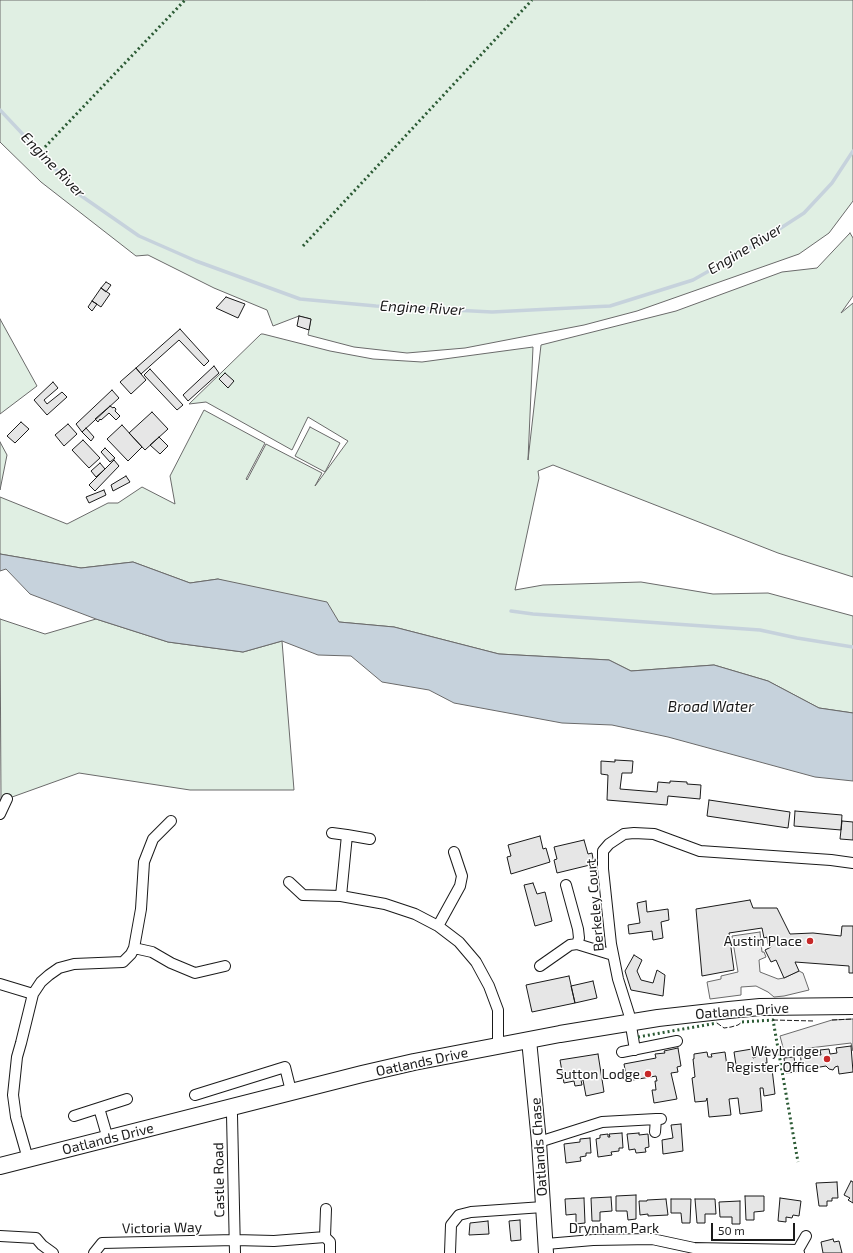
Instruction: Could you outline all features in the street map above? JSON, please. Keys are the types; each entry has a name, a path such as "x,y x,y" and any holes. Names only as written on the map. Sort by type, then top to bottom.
{"main road":[{"name":"Oatlands Drive","path":"0,1166 414,1062 529,1040 658,1018 760,1007 853,1006"}],"street":[{"path":"0,814 7,799"},
{"path":"28,1159 16,1117 13,1095 17,1057 33,994 41,982 59,968 74,964 123,962 131,954 134,948 141,909 144,862 153,839 171,821"},
{"path":"332,833 370,839"},
{"name":"Berkeley Court","path":"635,1050 628,1014 618,980 613,955 603,870 603,851 609,844 624,834 654,834 700,851 831,860 853,863"},
{"path":"341,896 347,835"},
{"path":"438,926 460,886 462,876 454,852"},
{"path":"288,882 303,895 341,896 385,904 415,914 438,926 459,942 476,962 489,986 498,1010 498,1046"},
{"path":"566,885 578,929 579,938 577,944"},
{"path":"540,966 570,945 577,944 613,955"},
{"path":"134,948 152,952 171,963 194,973 225,966"},
{"path":"0,984 33,994"},
{"name":"Oatlands Chase","path":"529,1040 539,1142 546,1248"},
{"path":"622,1052 677,1041"},
{"path":"195,1095 285,1067 291,1092"},
{"path":"74,1116 127,1100"},
{"name":"Castle Road","path":"230,1107 232,1115 235,1253"},
{"path":"99,1108 108,1139"},
{"path":"539,1142 602,1122 658,1119 655,1132"},
{"path":"450,1253 451,1225 458,1216 471,1212 543,1207"},
{"path":"326,1209 325,1237 330,1242 330,1253"},
{"path":"0,1236 36,1238 42,1245 53,1253"},
{"path":"798,1251 806,1236"},
{"path":"235,1240 274,1241 325,1237"},
{"name":"Drynham Park","path":"546,1248 592,1240 652,1239 694,1248 798,1251"},
{"name":"Victoria Way","path":"94,1253 102,1243 235,1240"}],"green space":[{"path":"0,0 853,0 853,201 829,233 799,254 637,311 584,325 465,348 407,353 354,347 308,335 311,319 299,316 273,326 267,310 214,288 148,255 136,256 41,182 0,142"},
{"path":"850,233 853,238 853,296 841,313 853,303 853,577 778,553 553,465 538,471 539,478 515,590 543,585 641,582 713,594 768,593 853,616 853,713 819,708 768,681 714,665 631,671 609,660 499,654 394,627 339,622 218,579 190,583 133,562 81,568 0,554 0,497 67,524 108,503 118,503 142,487 175,504 170,476 204,410 265,443 246,479 247,480 266,444 322,473 315,486 348,441 308,417 292,450 206,402 189,404 261,334 330,351 373,359 422,362 533,347 528,460 541,345 676,311 782,272 817,268"},
{"path":"0,319 37,386 0,414"},
{"path":"310,427 340,443 325,472 295,456"},
{"path":"0,442 7,455 0,490"},
{"path":"0,619 45,634 96,619 168,642 243,652 282,641 294,790 190,790 79,773 1,801"}],"shaded area":[{"path":"760,932 762,952 764,952 766,957 759,960 760,972 778,979 784,978 799,971 803,973 809,990 774,997 756,986 741,987 741,995 710,999 707,982 721,979 721,976 738,972 732,936"},
{"path":"853,1019 853,1051 851,1043 784,1051 780,1036 832,1020"}],"water":[{"name":"Broad Water","path":"0,554 81,568 133,562 190,583 218,579 327,602 339,622 394,627 499,654 609,660 631,671 714,665 768,681 819,708 853,713 853,781 815,777 668,737 612,725 562,723 454,703 429,690 382,682 351,656 318,655 282,641 243,652 168,642 96,619 30,594 6,569 0,571"}],"building":[{"path":"106,282 111,285 106,292 101,288"},
{"path":"101,288 110,294 101,307 92,301"},
{"path":"226,297 245,304 238,318 216,308"},
{"path":"92,301 97,304 92,311 88,307"},
{"path":"299,316 311,319 309,330 297,326"},
{"path":"180,329 209,361 204,366 179,340 141,374 136,368"},
{"path":"214,366 219,373 188,401 183,395"},
{"path":"136,368 146,380 131,394 120,382"},
{"path":"150,369 183,405 177,410 144,375"},
{"path":"225,373 234,381 228,388 219,379"},
{"path":"53,382 58,388 44,400 47,404 62,392 67,397 47,415 34,400"},
{"path":"112,390 119,398 82,432 76,424"},
{"path":"110,406 116,409 115,411 120,416 116,420 109,413 98,422 95,419"},
{"path":"152,412 168,429 145,450 129,433"},
{"path":"21,422 29,429 15,443 7,436"},
{"path":"68,424 77,434 64,446 55,435"},
{"path":"122,425 142,447 128,461 107,439"},
{"path":"86,428 94,437 91,441 82,432"},
{"path":"159,437 168,446 160,454 150,445"},
{"path":"83,440 100,458 89,468 72,450"},
{"path":"105,448 115,458 110,462 101,452"},
{"path":"114,460 119,466 95,491 89,485"},
{"path":"100,463 105,469 96,477 91,471"},
{"path":"126,476 130,482 113,491 111,485"},
{"path":"104,490 106,495 89,503 86,497"},
{"path":"615,760 633,761 632,773 622,773 620,789 657,792 658,782 687,782 687,784 701,785 700,799 668,796 667,805 607,800 608,775 601,774 601,761 615,762"},
{"path":"709,800 790,812 788,828 707,816"},
{"path":"795,811 842,815 841,830 794,826"},
{"path":"842,821 853,822 853,840 840,839"},
{"path":"540,836 543,849 546,848 550,862 511,874 507,857 511,856 508,845"},
{"path":"584,840 588,854 592,853 594,864 557,873 554,860 557,859 554,847"},
{"path":"533,883 537,894 545,892 552,921 535,926 524,885"},
{"name":"Austin Place","path":"750,900 753,908 777,908 790,934 813,933 841,936 842,926 853,926 853,973 849,973 849,966 795,962 799,971 784,978 776,960 771,962 765,950 771,947 770,943 768,944 767,937 764,938 762,928 729,933 734,970 702,976 696,909"},
{"path":"646,901 647,912 668,909 669,920 661,922 663,938 653,940 652,931 629,934 628,925 640,923 637,903"},
{"path":"634,955 642,960 637,971 641,980 653,983 657,970 665,975 663,996 631,990 625,971"},
{"path":"569,976 575,1003 532,1012 526,985"},
{"path":"593,981 597,998 575,1003 571,986"},
{"name":"Weybridge Register Office","path":"851,1046 853,1072 839,1074 838,1066 833,1070 826,1066 802,1070 800,1051 812,1050 812,1055 821,1055 820,1050 829,1049 830,1054 837,1053 836,1048"},
{"path":"766,1047 766,1070 772,1069 775,1094 764,1096 763,1088 760,1088 762,1111 740,1114 738,1098 729,1099 731,1115 709,1117 707,1098 706,1101 695,1102 692,1078 695,1077 693,1059 694,1054 707,1052 708,1057 712,1057 711,1054 725,1052 727,1066 736,1065 734,1052 752,1049 753,1058 756,1057 755,1049"},
{"name":"Sutton Lodge","path":"678,1048 681,1066 677,1067 678,1072 671,1073 677,1099 654,1103 652,1090 656,1090 656,1076 627,1081 624,1064 656,1058 655,1054 665,1053 664,1051"},
{"path":"598,1054 604,1092 586,1096 583,1080 581,1080 582,1085 575,1086 574,1081 564,1083 560,1060"},
{"name":"Weybridge Register Office","path":"794,1057 796,1072 786,1073 784,1058"},
{"path":"681,1124 683,1151 663,1154 662,1140 673,1138 671,1125"},
{"path":"622,1133 623,1148 619,1148 619,1151 611,1152 612,1155 598,1157 596,1139 600,1138 600,1135 608,1134 608,1137 610,1137 609,1134"},
{"path":"639,1133 639,1135 648,1134 649,1147 645,1148 646,1152 636,1153 635,1149 629,1150 627,1134"},
{"path":"590,1138 591,1153 586,1153 586,1156 580,1157 581,1161 566,1163 564,1144 580,1142 580,1139"},
{"path":"851,1181 853,1182 853,1203 848,1200 850,1198 844,1195"},
{"path":"837,1182 838,1198 832,1198 832,1201 827,1201 827,1206 819,1206 816,1183"},
{"path":"636,1195 636,1219 628,1220 627,1211 616,1211 616,1196"},
{"path":"745,1196 764,1196 764,1211 754,1212 754,1220 746,1220"},
{"path":"611,1197 612,1211 600,1212 600,1221 592,1221 591,1198"},
{"path":"584,1198 585,1223 576,1224 576,1214 566,1215 565,1199"},
{"path":"780,1198 801,1201 799,1216 793,1215 792,1218 786,1217 786,1222 778,1221"},
{"path":"666,1199 668,1215 640,1215 639,1201"},
{"path":"671,1199 691,1199 690,1223 682,1223 681,1213 671,1213"},
{"path":"695,1199 715,1199 716,1214 705,1214 705,1223 697,1223"},
{"path":"740,1201 740,1224 732,1224 732,1217 720,1217 719,1202"},
{"path":"520,1220 521,1240 511,1241 509,1221"},
{"path":"488,1221 489,1234 469,1235 470,1223"},
{"path":"833,1239 834,1242 839,1241 842,1253 823,1253 821,1242"}],"waterway":[{"name":"Engine River","path":"0,110 80,195 139,236 196,261 300,299 376,306 492,312 610,306 693,280 753,246 804,213 832,183 853,151"},
{"path":"511,611 533,614 760,630 797,638 853,647"}],"hedge":[{"path":"45,147 185,0"},
{"path":"303,246 532,0"},
{"path":"742,1022 773,1020 798,1162"},
{"path":"638,1037 717,1023"}],"fence":[{"path":"832,1020 853,1019"},
{"path":"773,1020 814,1021"},
{"path":"717,1023 724,1028 738,1025 742,1022"}],"place":[{"name":"Austin Place","path":"810,941"},
{"name":"Weybridge Register Office","path":"827,1059"},
{"name":"Sutton Lodge","path":"648,1074"}]}
